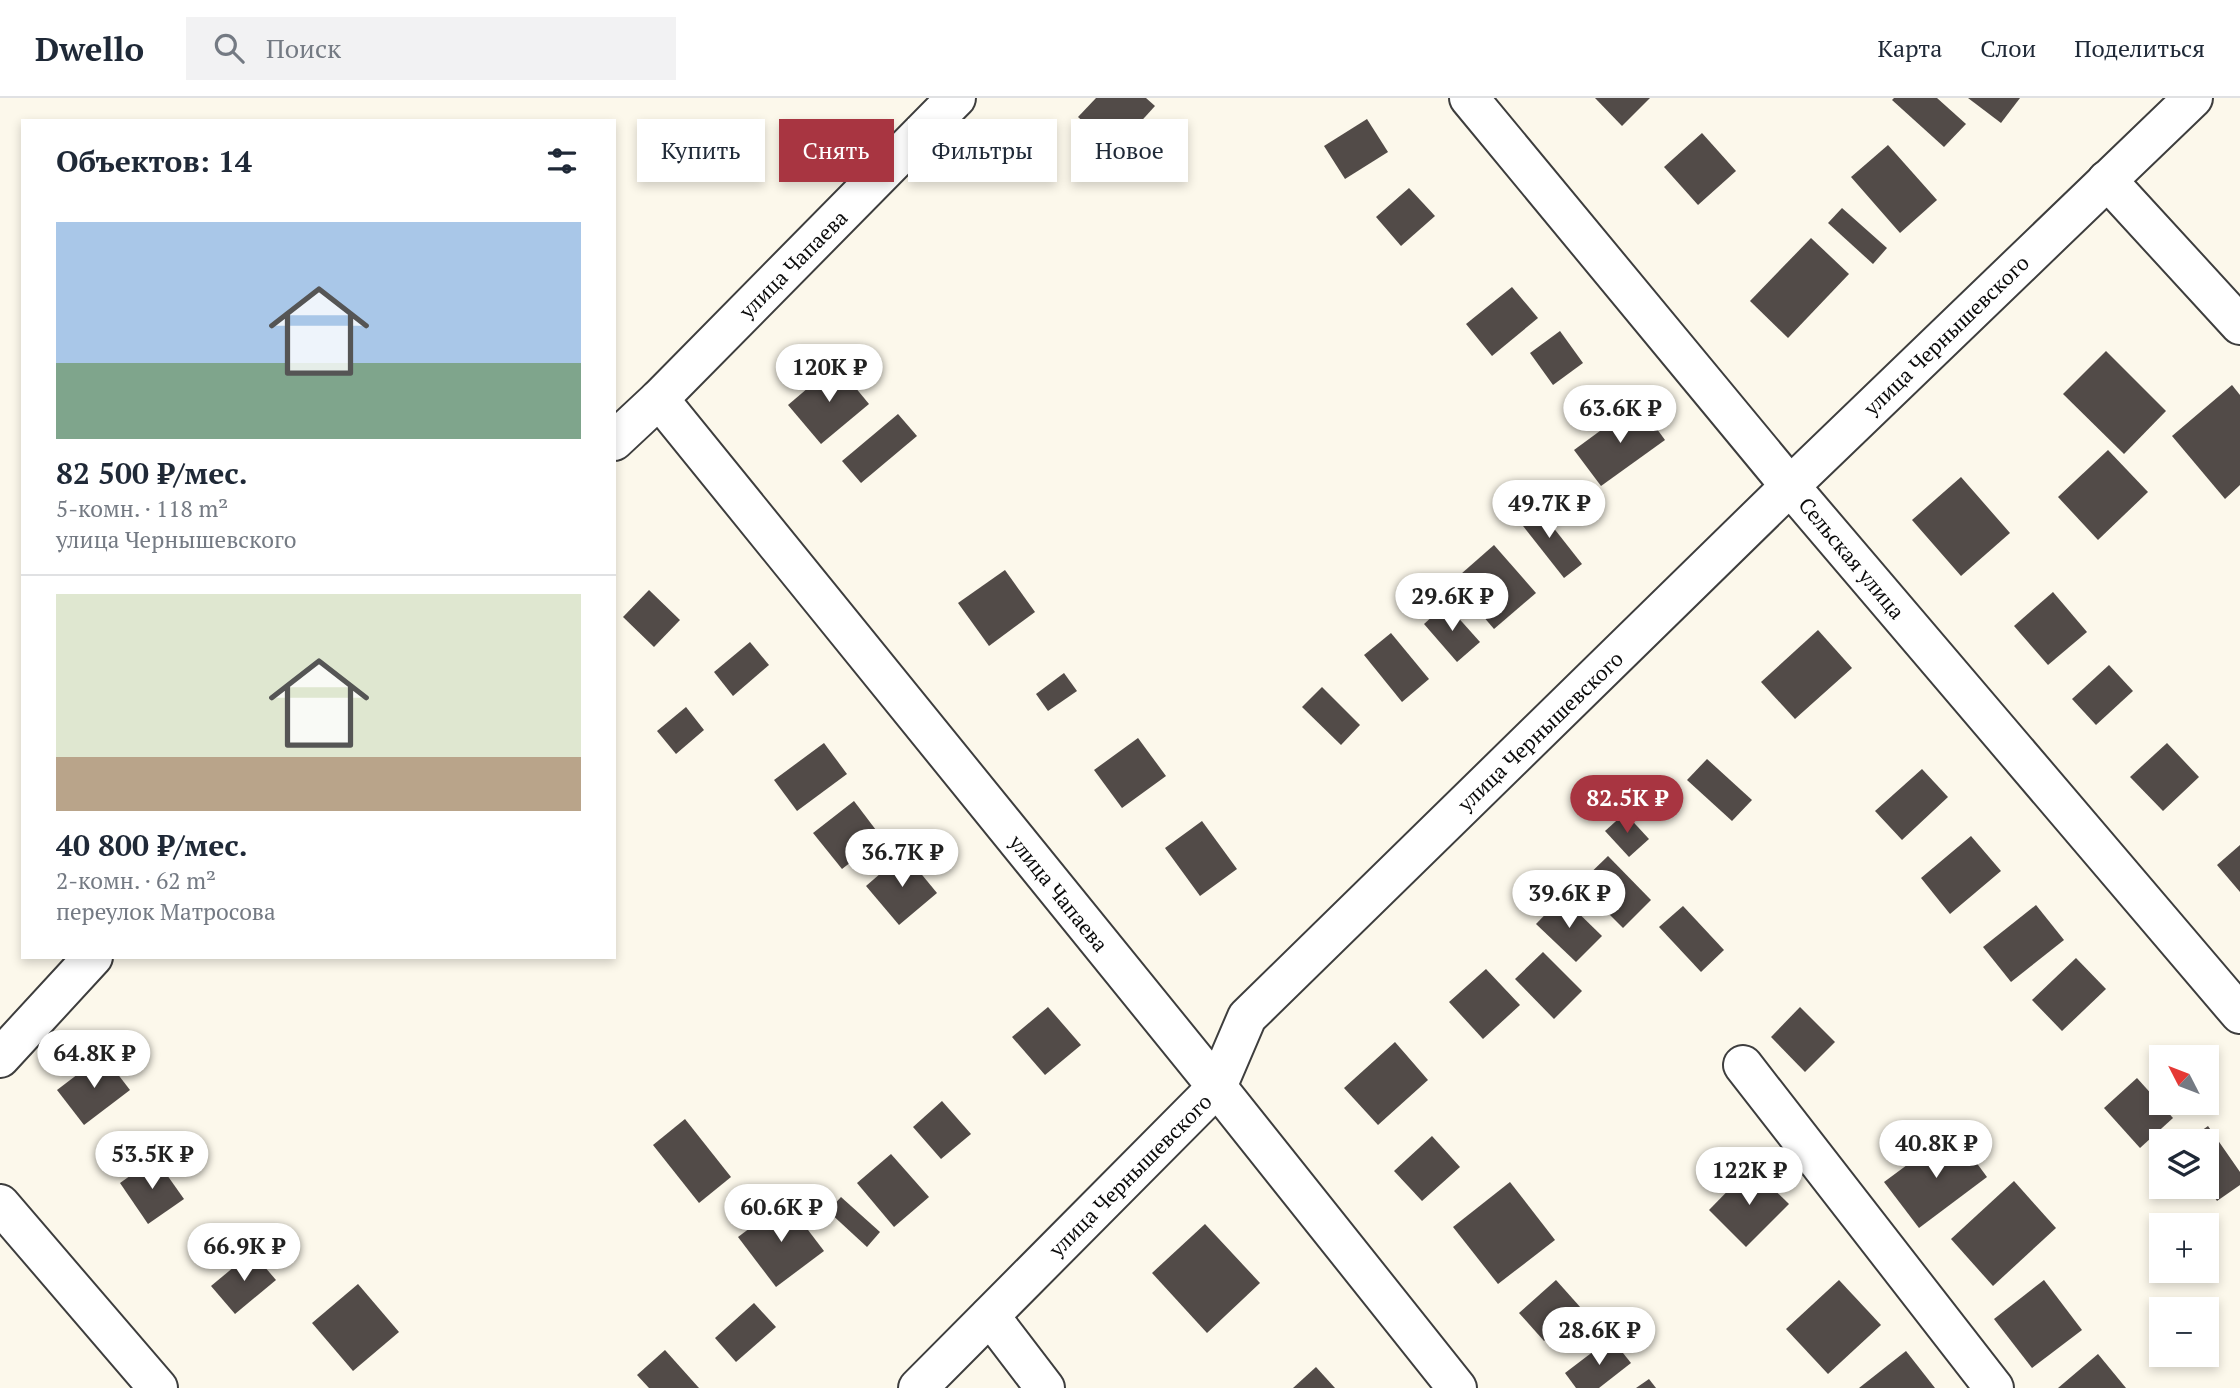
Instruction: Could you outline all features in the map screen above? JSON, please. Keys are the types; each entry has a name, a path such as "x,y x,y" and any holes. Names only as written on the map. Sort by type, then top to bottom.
{"street":[{"name":"улица Чапаева","path":"616,439 659,400 956,98"},
{"name":"Сельская улица","path":"1469,98 1790,486 2240,1014"},
{"name":"улица Чернышевского","path":"918,1388 1217,1087 1247,1017 1790,486 2193,98"},
{"path":"2107,180 2240,325"},
{"name":"улица Чапаева","path":"659,400 1217,1087 1457,1388"},
{"path":"0,1058 91,959"},
{"path":"1742,1065 1994,1388"},
{"path":"0,1204 158,1388"},
{"path":"990,1316 1045,1388"}],"building":[{"path":"1096,98 1146,98 1155,106 1143,119 1078,117"},
{"path":"1595,98 1650,98 1622,126"},
{"path":"1937,98 1966,124 1944,147 1892,100"},
{"path":"1968,98 2020,98 2001,123"},
{"path":"1367,119 1388,152 1345,179 1324,146"},
{"path":"1702,133 1736,171 1698,205 1664,167"},
{"path":"1888,145 1937,200 1900,233 1851,177"},
{"path":"1409,188 1435,216 1401,246 1376,217"},
{"path":"1842,208 1887,248 1873,264 1828,223"},
{"path":"1811,238 1849,274 1788,338 1750,301"},
{"path":"1512,287 1538,318 1492,356 1466,324"},
{"path":"1560,331 1583,363 1553,385 1530,353"},
{"path":"2106,351 2166,411 2124,454 2063,394"},
{"path":"836,364 869,404 821,444 788,405"},
{"path":"2232,385 2240,395 2240,485 2225,499 2172,436"},
{"path":"1638,403 1665,440 1601,486 1574,450"},
{"path":"898,414 917,436 861,483 842,461"},
{"path":"2108,450 2148,492 2098,540 2058,497"},
{"path":"1961,477 2010,533 1961,576 1912,520"},
{"path":"1534,503 1582,564 1564,578 1516,517"},
{"path":"1494,545 1536,593 1494,629 1453,581"},
{"path":"1005,570 1035,612 989,646 958,603"},
{"path":"649,590 680,620 654,647 623,617"},
{"path":"2053,592 2087,632 2048,665 2014,626"},
{"path":"1446,604 1480,642 1457,662 1424,624"},
{"path":"1818,630 1852,668 1795,719 1761,682"},
{"path":"1391,633 1429,679 1402,702 1364,655"},
{"path":"750,642 769,665 733,696 714,672"},
{"path":"2109,665 2133,691 2096,725 2072,699"},
{"path":"1064,673 1077,691 1048,711 1036,694"},
{"path":"1322,687 1360,725 1341,745 1302,707"},
{"path":"686,707 704,730 676,754 657,731"},
{"path":"1138,738 1166,776 1122,808 1094,770"},
{"path":"824,743 847,774 797,811 774,780"},
{"path":"2167,743 2199,777 2163,811 2130,777"},
{"path":"1707,759 1752,800 1732,821 1687,780"},
{"path":"1922,769 1948,797 1902,840 1875,811"},
{"path":"854,801 882,838 842,869 813,833"},
{"path":"1625,813 1649,839 1629,857 1605,831"},
{"path":"1202,821 1237,869 1200,896 1165,848"},
{"path":"1971,836 2001,871 1950,914 1921,878"},
{"path":"2240,845 2240,892 2217,865"},
{"path":"904,853 937,893 899,925 866,886"},
{"path":"1608,856 1651,900 1623,928 1579,884"},
{"path":"1562,897 1602,936 1576,962 1536,924"},
{"path":"2036,905 2064,940 2011,982 1983,947"},
{"path":"1683,906 1724,950 1701,972 1659,927"},
{"path":"1543,952 1582,991 1554,1019 1515,979"},
{"path":"2076,958 2106,989 2062,1031 2032,1000"},
{"path":"1486,969 1520,1005 1483,1039 1449,1002"},
{"path":"1048,1007 1081,1045 1045,1075 1012,1037"},
{"path":"1800,1007 1835,1042 1805,1072 1771,1037"},
{"path":"1395,1042 1428,1080 1378,1125 1344,1088"},
{"path":"103,1055 130,1090 84,1125 57,1090"},
{"path":"2137,1078 2149,1091 2149,1115 2170,1115 2173,1118 2161,1129 2149,1129 2149,1140 2140,1148 2104,1108"},
{"path":"942,1101 971,1134 941,1159 913,1127"},
{"path":"685,1119 731,1177 699,1203 653,1145"},
{"path":"1953,1131 1987,1177 1919,1228 1884,1182"},
{"path":"1432,1136 1460,1167 1422,1201 1394,1171"},
{"path":"2219,1142 2240,1172 2240,1185 2217,1201"},
{"path":"891,1154 929,1197 894,1227 857,1183"},
{"path":"155,1158 184,1199 148,1224 120,1183"},
{"path":"1751,1167 1789,1204 1746,1247 1709,1210"},
{"path":"2014,1181 2056,1228 1993,1286 1951,1239"},
{"path":"1510,1182 1555,1240 1498,1284 1453,1227"},
{"path":"841,1197 880,1232 867,1247 828,1211"},
{"path":"786,1201 824,1251 776,1287 738,1237"},
{"path":"1205,1224 1260,1283 1207,1333 1152,1273"},
{"path":"252,1252 276,1280 235,1314 211,1286"},
{"path":"1556,1280 1581,1308 1544,1341 1519,1313"},
{"path":"1839,1280 1881,1325 1828,1374 1786,1329"},
{"path":"2044,1280 2082,1330 2032,1368 1994,1319"},
{"path":"358,1284 399,1332 353,1371 312,1323"},
{"path":"754,1303 776,1327 736,1362 715,1338"},
{"path":"1611,1338 1631,1363 1599,1388 1576,1388 1565,1373"},
{"path":"665,1350 699,1388 649,1388 637,1375"},
{"path":"1906,1351 1935,1388 1859,1388"},
{"path":"2098,1354 2126,1388 2058,1388"},
{"path":"1316,1367 1335,1388 1293,1388"},
{"path":"1649,1379 1656,1388 1636,1388"}]}
